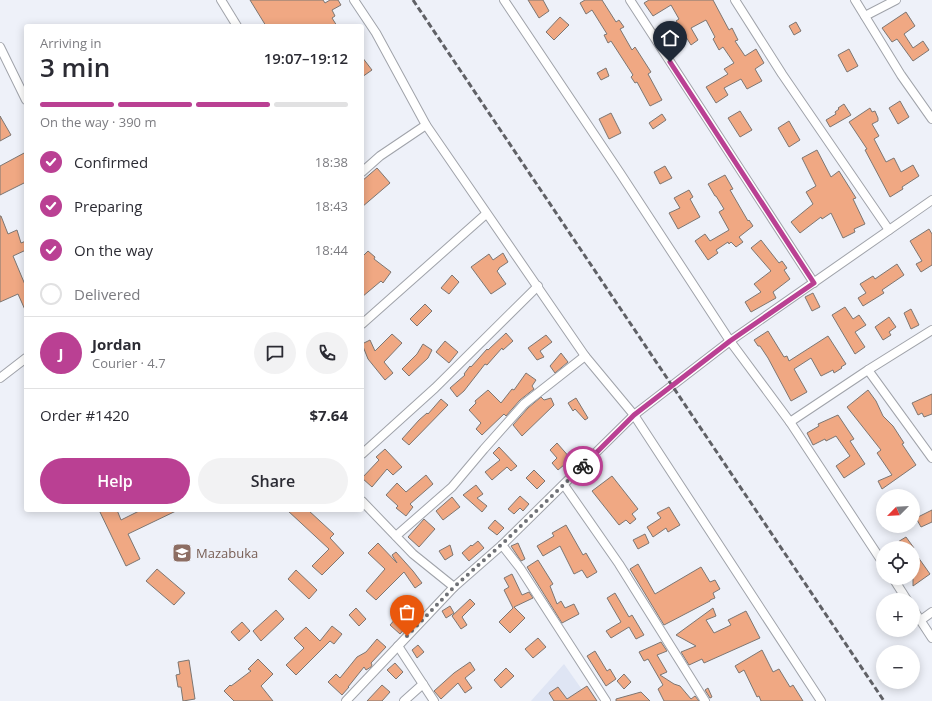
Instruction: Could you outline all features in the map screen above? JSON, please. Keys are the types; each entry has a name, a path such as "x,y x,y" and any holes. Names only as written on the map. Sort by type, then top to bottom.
{"street":[{"path":"221,0 236,24"},
{"path":"354,0 376,33 426,125 585,356 634,415 821,701"},
{"path":"504,0 730,341 790,422 876,552"},
{"path":"630,0 814,283"},
{"path":"735,0 782,74 888,230"},
{"path":"855,0 932,119"},
{"path":"865,16 896,0"},
{"path":"0,47 24,96"},
{"path":"364,170 380,156 426,125"},
{"path":"346,701 454,587 564,485 634,415 730,341 932,200"},
{"path":"364,322 486,214"},
{"path":"364,452 435,388 538,286"},
{"path":"790,422 868,370 932,330"},
{"path":"396,536 452,487 524,404 585,356"},
{"path":"0,378 24,360"},
{"path":"868,370 932,458"},
{"path":"564,485 618,564 705,701"},
{"path":"364,503 413,554 454,587"},
{"path":"502,544 520,568 606,701"},
{"path":"932,612 920,620 932,638"},
{"path":"398,646 434,701"},
{"path":"404,701 423,684"}],"shaded area":[{"path":"564,664 590,701 531,701"}],"building":[{"path":"250,0 323,0 325,3 330,0 338,0 341,5 332,10 335,16 332,18 336,24 265,24"},
{"path":"528,0 543,0 549,11 539,18"},
{"path":"585,0 602,0 616,22 619,20 624,27 620,29 632,50 635,47 651,72 648,74 662,100 650,106 637,82 635,83 631,77 633,75 611,41 608,43 604,35 607,34 592,10 586,14 580,3"},
{"path":"649,0 713,0 729,30 732,28 738,40 735,41 745,56 756,49 764,63 755,69 762,81 747,89 741,79 724,88 728,95 716,103 706,87 728,74 724,69 734,63 723,47 719,50 713,39 715,37 706,20 691,28 698,40 691,45 676,21 679,19 671,5 653,16 644,3"},
{"path":"906,12 915,26 904,34 913,48 923,41 929,50 913,61 897,39 892,42 882,28"},
{"path":"560,17 569,25 554,40 546,32"},
{"path":"796,22 801,31 794,35 789,26"},
{"path":"849,49 858,66 847,72 838,55"},
{"path":"364,60 372,70 364,76"},
{"path":"606,68 609,76 601,80 597,73"},
{"path":"900,101 909,117 898,124 889,108"},
{"path":"844,104 851,115 830,127 826,120 836,114 835,112 839,109 838,108"},
{"path":"870,108 872,112 875,111 878,118 878,121 872,124 879,136 874,139 886,162 894,158 901,172 913,165 919,176 890,197 865,150 867,149 849,122"},
{"path":"740,111 752,130 740,137 728,118"},
{"path":"611,113 621,133 609,139 599,119"},
{"path":"662,114 666,120 653,129 649,123"},
{"path":"0,116 11,135 0,141"},
{"path":"789,121 800,140 789,147 778,128"},
{"path":"817,150 831,177 839,171 856,198 853,199 865,224 854,229 855,232 843,238 831,213 822,219 821,217 800,233 791,222 813,204 806,192 816,186 802,158"},
{"path":"24,153 24,183 0,195 0,166"},
{"path":"665,166 672,178 660,184 654,172"},
{"path":"377,168 390,183 364,205 364,179"},
{"path":"725,175 733,189 730,190 748,221 749,220 753,226 739,237 743,242 736,247 731,242 729,244 728,242 716,250 718,253 708,260 695,241 705,234 710,241 729,230 719,212 724,209 708,184"},
{"path":"689,190 693,197 690,199 700,217 678,229 669,213 680,208 674,198"},
{"path":"1,216 8,234 17,230 21,243 24,242 24,251 13,256 24,282 24,308 18,294 0,302"},
{"path":"929,229 932,234 932,265 921,272 916,264 922,261 910,241"},
{"path":"761,240 779,263 782,261 787,268 784,270 790,279 773,292 776,298 751,312 745,302 761,292 754,284 771,271 751,248"},
{"path":"368,251 375,257 374,259 391,272 383,283 381,281 364,295 364,255"},
{"path":"503,253 508,262 497,271 506,284 491,294 471,267 489,254 493,260"},
{"path":"897,264 904,275 882,290 884,293 863,306 858,298 866,293 860,284 873,276 875,279"},
{"path":"452,275 459,282 449,294 441,288"},
{"path":"813,293 820,307 812,311 805,297"},
{"path":"425,304 432,311 417,326 410,319"},
{"path":"845,307 853,319 859,315 866,325 855,332 865,347 855,354 832,315"},
{"path":"911,309 919,325 911,329 904,313"},
{"path":"889,317 896,327 889,332 891,335 883,340 875,327"},
{"path":"768,331 784,357 787,356 789,361 828,336 846,364 834,373 833,370 821,376 811,358 794,369 807,392 791,401 768,358 754,340"},
{"path":"506,333 513,341 503,350 502,348 487,365 485,364 464,391 457,397 450,388 465,375 464,374 470,366 471,367 487,349 488,350"},
{"path":"392,334 402,343 384,362 393,373 385,380 368,359 364,349 364,343 370,340 375,351"},
{"path":"546,335 552,342 540,351 544,357 537,360 528,348"},
{"path":"445,341 458,352 449,363 436,352"},
{"path":"423,344 432,350 428,358 409,376 402,369 417,354"},
{"path":"561,353 568,362 555,373 550,366"},
{"path":"526,373 536,380 532,386 534,389 520,400 506,416 504,414 482,435 476,429 481,423 469,410 476,403 475,401 488,390 501,403 512,389 514,390"},
{"path":"868,390 876,401 883,416 893,426 904,443 902,444 916,465 882,489 878,481 892,475 877,453 881,450 847,407"},
{"path":"932,394 932,414 924,417 922,413 918,415 912,403"},
{"path":"541,397 544,400 551,398 554,405 522,436 513,425 528,408"},
{"path":"576,398 588,418 585,420 575,409 573,411 568,403"},
{"path":"441,399 448,405 409,445 402,439"},
{"path":"838,415 854,439 850,441 865,464 844,478 836,466 850,456 836,436 826,441 825,439 813,445 807,433 819,426 818,424"},
{"path":"557,443 571,459 558,470 552,463 557,458 550,450"},
{"path":"499,447 517,466 511,471 507,467 492,480 485,472 500,460 493,453"},
{"path":"385,449 402,467 393,475 387,469 372,487 364,480 364,476 379,460 376,457"},
{"path":"534,470 545,481 537,489 526,478"},
{"path":"426,475 433,484 410,504 413,507 406,516 396,508 398,506 386,495 397,483 406,492"},
{"path":"612,476 638,509 632,514 636,519 630,524 626,520 619,525 592,491"},
{"path":"476,485 483,494 477,498 487,506 482,512 463,495"},
{"path":"520,496 529,504 523,511 520,508 514,514 508,509"},
{"path":"452,497 460,507 443,520 436,511"},
{"path":"669,507 680,525 668,532 666,528 653,537 647,527 661,518 657,513"},
{"path":"932,510 932,522 921,527 920,516"},
{"path":"100,512 118,512 121,520 137,512 174,512 128,534 140,559 126,566"},
{"path":"289,512 310,512 334,534 330,538 344,553 322,575 312,566 329,549"},
{"path":"424,519 435,529 419,547 408,537"},
{"path":"495,520 504,528 497,535 488,528"},
{"path":"566,525 583,555 586,553 597,572 587,578 582,570 574,574 560,546 543,556 537,546 554,536 552,533"},
{"path":"645,534 649,543 638,549 633,540"},
{"path":"906,537 909,541 900,541"},
{"path":"478,541 484,548 469,561 462,553"},
{"path":"378,543 397,563 392,555 396,552 422,583 415,588 404,572 376,600 366,591 385,569 368,553"},
{"path":"518,543 525,559 521,561 511,546"},
{"path":"450,545 453,555 445,560 439,551"},
{"path":"538,560 553,584 550,586 557,604 561,601 565,608 574,604 579,614 562,623 527,567"},
{"path":"920,560 930,574 920,581"},
{"path":"638,564 655,594 701,567 710,582 715,580 720,589 713,593 715,598 664,625 630,569"},
{"path":"157,569 185,593 174,605 146,581"},
{"path":"296,570 317,590 309,599 288,579"},
{"path":"512,574 522,595 529,592 533,598 514,607 525,618 510,633 499,622 513,608 504,590 509,587 504,578"},
{"path":"615,593 629,617 632,615 644,635 636,639 629,627 611,638 606,631 621,622 607,598"},
{"path":"470,599 475,604 462,617 467,625 461,629 452,616"},
{"path":"450,606 454,613 446,618 442,611"},
{"path":"356,608 366,619 359,626 349,615"},
{"path":"713,608 716,616 706,620 714,633 731,625 728,620 746,611 760,638 704,663 702,659 689,665 681,652 696,646 676,635"},
{"path":"276,610 284,619 261,641 253,631"},
{"path":"403,610 413,619 400,634 390,625"},
{"path":"242,622 250,631 239,641 231,632"},
{"path":"332,626 342,634 334,644 330,641 296,675 286,665 304,648 294,638 306,627 320,641"},
{"path":"538,638 546,647 533,658 525,649"},
{"path":"377,639 386,647 371,663 371,667 366,670 364,667 342,695 328,682 336,674 340,678 357,657 366,652"},
{"path":"661,642 667,651 657,655 667,672 660,675 680,686 691,699 695,696 699,701 664,701 658,689 663,685 648,659 644,661 639,652"},
{"path":"418,645 424,652 417,658 412,650"},
{"path":"762,650 773,672 779,669 790,687 793,685 803,701 761,701 759,696 757,697 744,670 739,673 735,666"},
{"path":"595,651 607,671 610,669 616,679 606,686 587,656"},
{"path":"258,659 273,674 261,686 273,701 234,701 224,691 230,685 231,686 251,671 248,669"},
{"path":"189,660 195,699 183,701 181,687 178,687 176,675 180,674 178,662"},
{"path":"470,662 475,670 465,678 472,688 465,693 458,683 441,699 434,691 454,673"},
{"path":"395,663 403,672 396,679 387,670"},
{"path":"506,668 514,676 501,688 494,680"},
{"path":"624,674 631,682 624,689 617,681"},
{"path":"382,685 390,692 382,701 367,701"},
{"path":"587,686 597,701 554,701 549,693 558,687 567,699"},
{"path":"708,688 712,697 710,698 705,690"},
{"path":"641,692 650,701 616,701 616,699"}],"railway":[{"path":"413,0 884,701"}],"way so far":[{"path":"407,636 454,587 502,544 583,466"}],"place":[{"name":"Mazabuka","path":"182,553"}],"route":[{"path":"583,466 634,415 730,341 814,283 670,62"}]}
